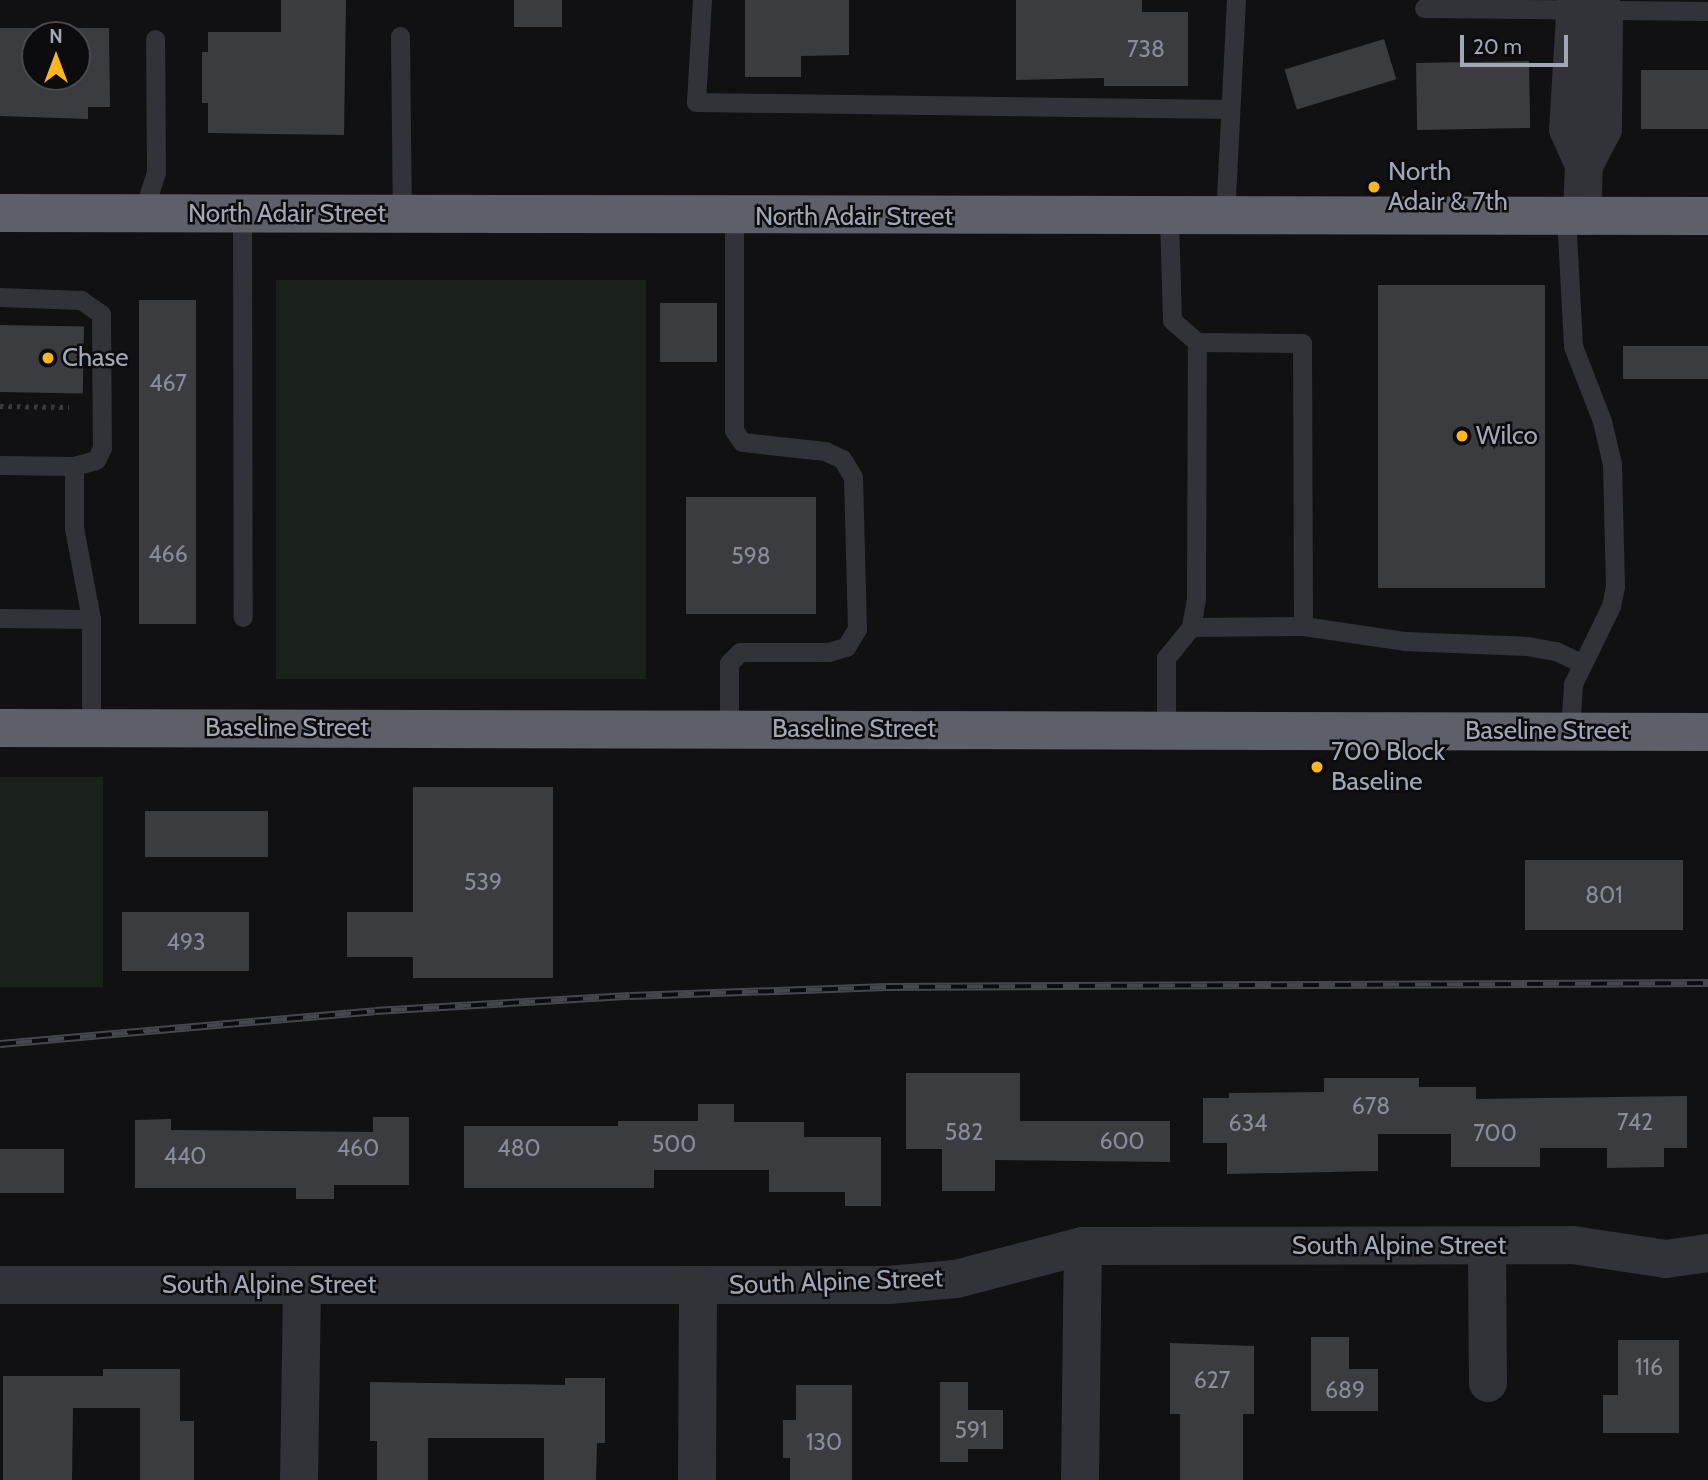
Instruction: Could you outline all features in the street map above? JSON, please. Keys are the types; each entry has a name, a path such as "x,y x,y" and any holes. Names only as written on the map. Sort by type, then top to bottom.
{"highway":[{"name":"North Adair Street","path":"0,213 734,217 1708,216"},
{"name":"Baseline Street","path":"0,728 1708,732"}],"street":[{"path":"1574,216 1584,165 1568,130 1587,5"},
{"name":"South Alpine Street","path":"0,1285 889,1285 956,1279 1083,1246 1573,1245 1666,1259 1708,1253"},
{"path":"1080,1480 1083,1246"},
{"path":"1487,1246 1488,1382"},
{"path":"299,1480 302,1285"},
{"path":"697,1480 698,1286"}],"lane":[{"path":"702,0 696,102 1230,109"},
{"path":"1225,217 1236,0"},
{"path":"1424,8 1587,5 1708,11"},
{"path":"400,36 402,215"},
{"path":"144,213 156,172 155,39"},
{"path":"242,214 243,617"},
{"path":"1570,731 1573,684 1581,663 1602,628 1615,586 1612,478 1602,421 1573,346 1574,216"},
{"path":"729,729 729,663 740,652 828,652 846,647 857,629 853,477 842,459 825,451 760,447 742,442 734,430 734,217"},
{"path":"1169,217 1172,320 1197,342 1302,343 1303,626"},
{"path":"0,297 81,299 101,314 102,448 96,460 74,467 0,465"},
{"path":"1166,729 1166,658 1191,627 1196,598 1197,342"},
{"path":"74,467 74,528 91,619 91,728"},
{"path":"0,618 91,619"},
{"path":"1191,627 1303,626 1404,641 1527,646 1556,651 1581,663"}],"path":[{"path":"0,406 69,407"}],"shaded area":[{"path":"276,280 646,280 646,679 276,679"},
{"path":"0,777 103,777 103,987 0,987"}],"building":[{"path":"281,0 346,0 344,135 208,133 208,103 202,103 202,52 208,52 208,32 281,32"},
{"path":"514,0 562,0 562,27 514,27"},
{"path":"745,0 849,0 849,55 801,56 801,77 745,77"},
{"path":"1016,0 1142,0 1142,12 1188,12 1188,86 1104,86 1104,78 1016,80"},
{"path":"0,28 21,28 21,91 91,91 91,28 109,28 110,107 88,107 88,119 0,116"},
{"path":"1384,39 1396,79 1297,110 1285,69"},
{"path":"1529,61 1530,128 1417,130 1416,63"},
{"path":"1641,70 1708,70 1708,129 1641,129"},
{"name":"Wilco","path":"1378,285 1545,285 1545,588 1378,588"},
{"path":"139,300 196,300 196,624 139,624"},
{"path":"660,303 717,303 717,362 660,362"},
{"name":"Chase","path":"0,325 84,326 83,393 0,392"},
{"path":"1623,346 1708,346 1708,379 1623,379"},
{"path":"686,497 816,497 816,614 686,614"},
{"path":"413,787 553,787 553,978 413,978 413,957 347,957 347,912 413,912"},
{"path":"145,811 268,811 268,857 145,857"},
{"path":"1525,860 1683,860 1683,930 1525,930"},
{"path":"122,912 249,912 249,971 122,971"},
{"path":"906,1073 1020,1073 1020,1121 1170,1121 1170,1162 995,1160 995,1191 942,1191 942,1149 906,1149"},
{"path":"1324,1078 1419,1078 1419,1087 1476,1087 1476,1099 1687,1096 1687,1148 1664,1148 1664,1167 1607,1168 1607,1148 1540,1148 1540,1167 1451,1167 1451,1134 1378,1134 1378,1171 1227,1174 1227,1143 1203,1143 1203,1098 1229,1098 1229,1093 1324,1092"},
{"path":"698,1104 734,1104 734,1122 804,1122 804,1137 881,1137 881,1206 845,1206 845,1192 769,1192 769,1170 654,1170 654,1188 464,1188 464,1126 618,1126 618,1121 698,1121"},
{"path":"373,1117 409,1117 409,1185 334,1185 334,1199 296,1199 296,1188 135,1188 135,1120 171,1119 171,1130 373,1132"},
{"path":"0,1149 64,1149 64,1193 0,1193"},
{"path":"1311,1337 1349,1337 1349,1369 1378,1369 1378,1411 1311,1411"},
{"path":"1618,1340 1679,1340 1679,1433 1603,1433 1603,1395 1618,1395"},
{"path":"1170,1343 1254,1346 1254,1414 1243,1414 1243,1480 1180,1480 1180,1414 1170,1414"},
{"path":"103,1369 180,1369 180,1421 194,1421 194,1480 140,1480 140,1408 73,1408 72,1480 3,1480 3,1376 103,1376"},
{"path":"565,1378 605,1378 605,1443 597,1443 596,1480 544,1480 544,1438 428,1438 428,1480 377,1480 377,1441 370,1441 370,1382 565,1385"},
{"path":"940,1382 968,1382 968,1410 1003,1410 1003,1449 968,1449 968,1462 940,1462"},
{"path":"796,1385 852,1385 852,1480 790,1480 790,1458 783,1458 783,1420 796,1420"}],"railway":[{"path":"0,1044 375,1011 630,996 887,987 1708,983"}],"place":[{"name":"North Adair & 7th","path":"1374,187"},
{"name":"Chase","path":"48,358"},
{"name":"Wilco","path":"1462,436"},
{"name":"700 Block Baseline","path":"1317,767"}]}
